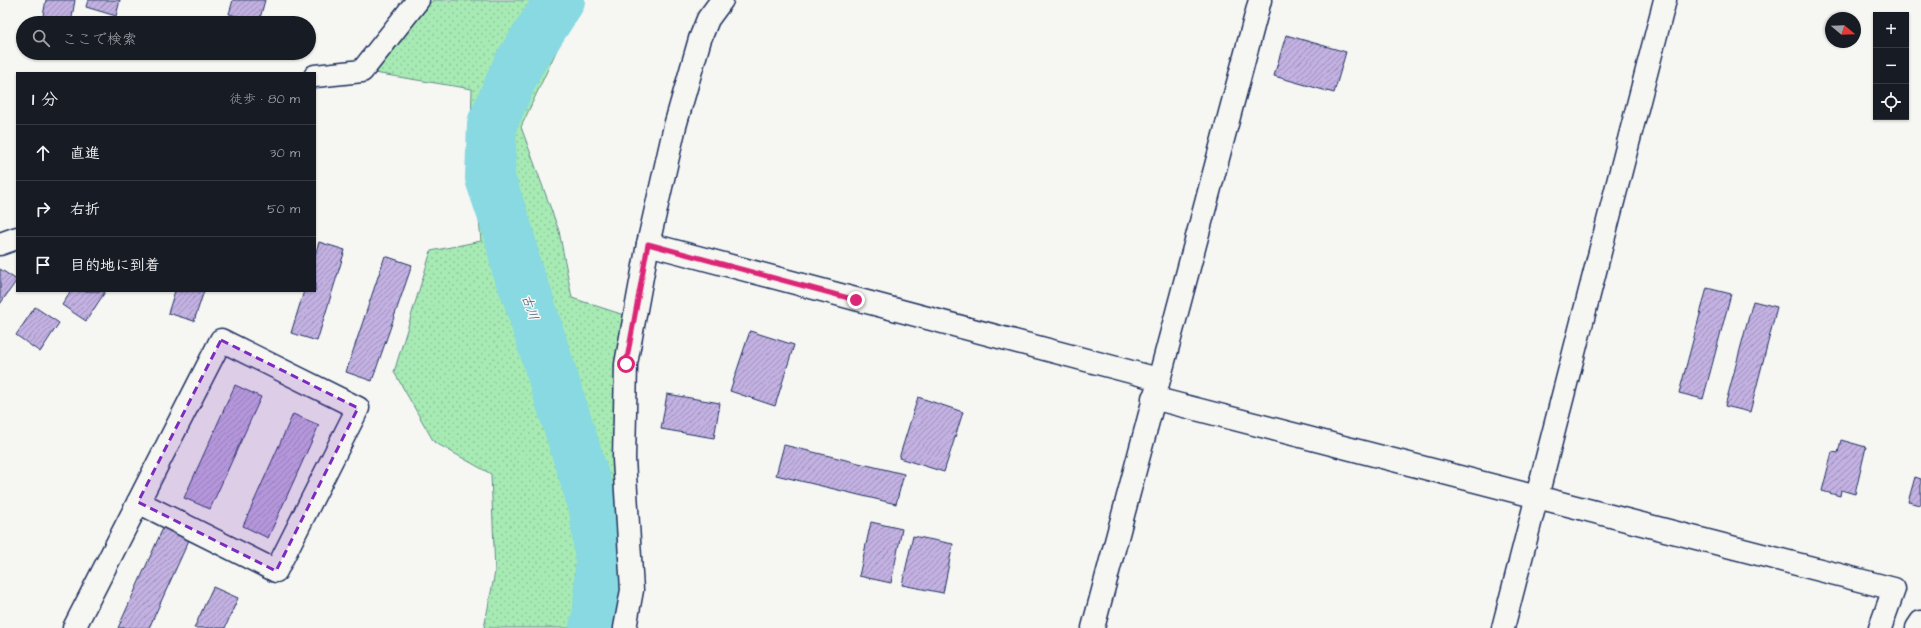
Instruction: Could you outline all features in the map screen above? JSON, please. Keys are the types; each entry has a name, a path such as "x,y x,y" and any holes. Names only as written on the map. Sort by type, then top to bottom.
{"street":[{"path":"316,76 362,71 418,0"},
{"path":"625,628 632,590 624,459 626,364 648,244 675,126 700,39 708,19 722,0"},
{"path":"1093,628 1260,0"},
{"path":"1503,628 1665,0"},
{"path":"0,244 16,238"},
{"path":"648,244 1537,497 1894,589 1880,628"},
{"path":"74,628 138,502 221,340 358,408 276,571 138,502"},
{"path":"1917,628 1921,622"}],"highlighted area":[{"path":"221,340 358,408 276,571 138,502"}],"green space":[{"path":"433,0 585,0 573,15 521,127 559,231 572,298 624,315 624,628 484,628 495,572 491,474 434,442 394,372 431,251 481,241 471,135 472,89 362,71"}],"building":[{"path":"46,0 75,0 72,16 43,16"},
{"path":"88,0 120,0 116,16 86,7"},
{"path":"233,0 265,0 261,16 236,16 229,14"},
{"path":"1286,35 1346,52 1334,93 1274,76"},
{"path":"319,242 345,250 317,341 291,333 304,292 316,292 316,252"},
{"path":"385,256 412,265 372,381 346,372"},
{"path":"0,269 16,279 16,281 0,304"},
{"path":"1707,288 1731,294 1703,399 1679,393"},
{"path":"70,292 105,292 86,321 62,305"},
{"path":"175,292 204,292 194,321 168,313"},
{"path":"1753,301 1777,307 1750,412 1725,406"},
{"path":"35,307 59,323 40,352 16,335"},
{"path":"750,331 794,345 775,406 730,391"},
{"path":"235,385 261,397 210,509 184,498"},
{"path":"667,394 720,403 714,438 661,429"},
{"path":"918,397 963,412 944,472 899,458"},
{"path":"293,414 319,425 268,538 243,526"},
{"path":"1841,440 1866,447 1855,494 1841,490 1840,496 1822,491 1832,452 1838,453"},
{"path":"784,445 904,474 896,504 776,475"},
{"path":"1915,477 1921,479 1921,505 1908,502"},
{"path":"168,517 194,529 149,628 118,628"},
{"path":"871,522 902,529 891,583 859,576"},
{"path":"913,536 953,544 943,593 902,585"},
{"path":"213,587 238,598 225,628 194,628"}],"waterway":[{"name":"古川","path":"560,0 518,65 492,124 490,178 509,234 517,270 527,295 594,508 600,561 598,611 594,628"}],"route":[{"path":"626,364 648,244 856,300"}]}
